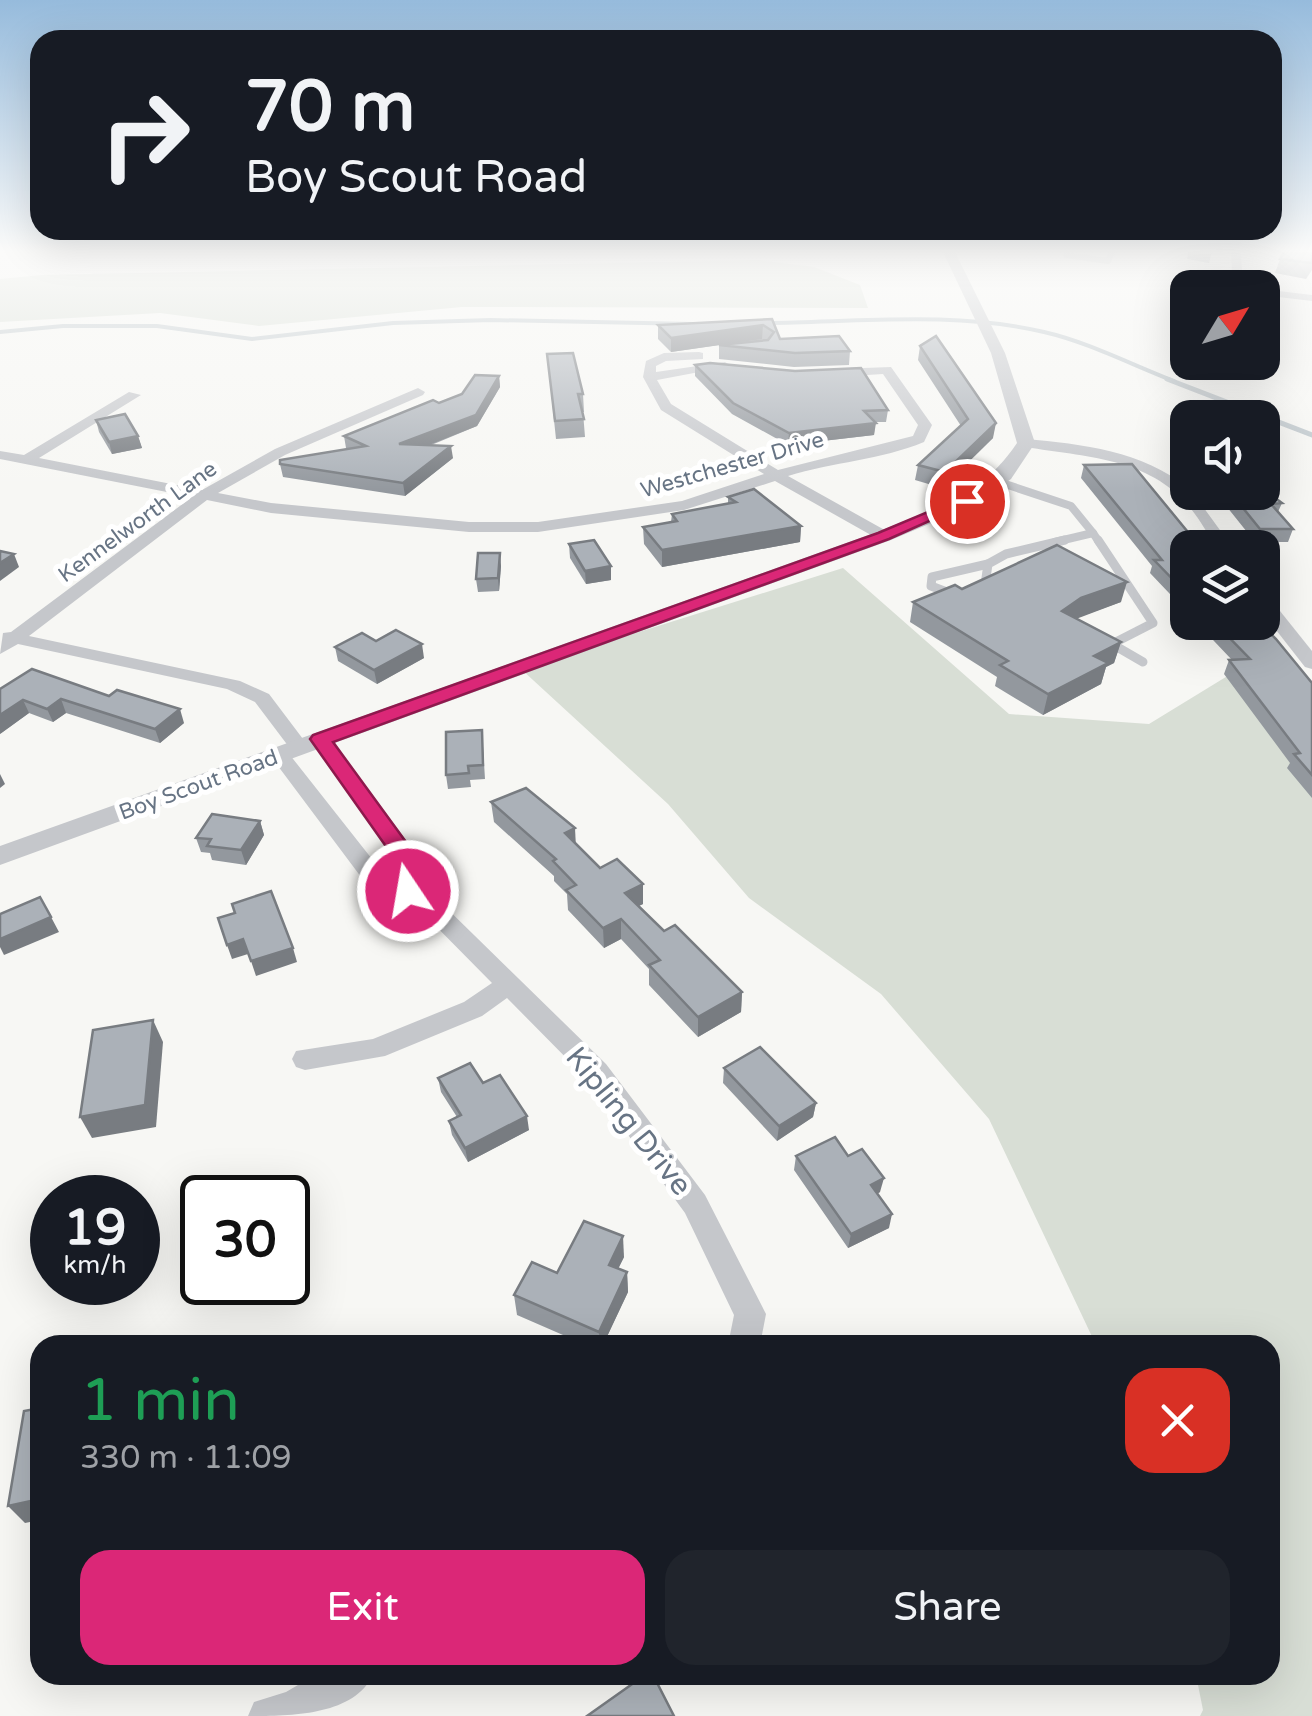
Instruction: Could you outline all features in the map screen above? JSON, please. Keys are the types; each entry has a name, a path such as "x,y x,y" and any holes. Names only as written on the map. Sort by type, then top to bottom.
{"street":[{"path":"988,332 1026,442 1078,448 1147,469 1188,495 1212,530"},
{"path":"729,356 664,357 650,364 649,377 666,406 776,476 884,536"},
{"path":"649,377 710,366 743,368"},
{"name":"Westchester Drive","path":"0,455 290,510 469,527 538,527 684,506 821,461 900,447 919,438 925,425 887,370 813,375"},
{"name":"Kennelworth Lane","path":"5,641 206,494 280,452 418,392"},
{"path":"26,460 134,395"},
{"name":"Boy Scout Road","path":"0,856 884,536 967,501 1005,475 1026,442"},
{"path":"1280,622 1312,662"},
{"name":"Kipling Drive","path":"5,641 233,685 262,698 300,747 414,868 408,891"},
{"name":"Kipling Drive","path":"300,747 375,879 419,895 598,1072 696,1204 750,1314 746,1335"},
{"path":"305,1059 376,1048 473,1008 508,985"},
{"path":"268,1716 293,1710 337,1685"}],"lane":[{"path":"996,481 1071,506 1093,533 1152,623 1112,644"},
{"path":"988,564 985,585 969,592 943,593 930,586 932,577 1093,533"},
{"path":"1096,635 1143,662"}],"shaded area":[{"path":"843,568 1009,714 1149,724 1234,672 1312,774 1312,1716 1200,1716 1203,1710 1198,1685 1280,1685 1280,1335 1091,1335 989,1119 881,994 749,898 668,804 521,669"}],"building":[{"path":"665,332 713,332 671,338"},
{"path":"774,332 780,339 839,336 850,351 795,353 719,345 768,340"},
{"path":"936,336 996,423 945,472 918,465 968,419 920,346"},
{"path":"573,353 583,394 578,394 584,419 555,421 547,354"},
{"path":"695,365 795,371 861,368 888,410 864,411 876,423 789,433 733,403"},
{"path":"475,375 499,376 476,415 399,444 451,446 403,483 280,464 280,460 366,446 344,436 433,400 439,403 462,394"},
{"path":"125,414 138,436 109,442 96,420"},
{"path":"1132,464 1186,530 1170,530 1170,576 1154,560 1162,560 1084,465"},
{"path":"754,489 801,526 662,550 643,527 677,521 672,514 736,502 728,497"},
{"path":"1245,510 1276,510 1293,529 1260,529"},
{"path":"594,540 611,566 585,571 569,544"},
{"path":"1057,545 1127,582 1081,598 1062,611 1121,642 1094,656 1108,663 1048,694 1000,665 1008,661 913,602 955,585 962,589"},
{"path":"0,551 14,554 0,563"},
{"path":"478,553 500,553 498,578 476,579"},
{"path":"396,630 422,644 374,670 335,647 362,633 376,641"},
{"path":"1232,640 1277,640 1312,683 1312,775 1294,754 1300,753 1229,660 1250,659"},
{"path":"32,669 109,696 117,690 180,709 155,729 61,699 47,709 23,700 0,715 0,689"},
{"path":"482,730 483,765 468,766 469,773 446,775 446,732"},
{"path":"526,788 575,828 565,833 600,868 617,859 643,884 625,893 664,931 675,925 742,992 698,1017 649,965 660,960 621,919 603,928 566,890 576,885 553,861 556,859 491,802"},
{"path":"212,814 260,821 241,850 207,846 211,839 196,838"},
{"path":"271,891 293,948 251,961 243,939 227,945 218,918 235,913 232,904"},
{"path":"40,897 51,917 0,939 0,914"},
{"path":"153,1020 145,1105 80,1117 93,1030"},
{"path":"760,1047 816,1103 779,1126 724,1068"},
{"path":"470,1063 483,1083 500,1075 527,1116 465,1148 449,1121 461,1115 438,1078"},
{"path":"835,1137 848,1156 862,1149 884,1178 871,1185 892,1214 851,1234 796,1156"},
{"path":"584,1221 623,1236 609,1265 627,1272 599,1332 514,1295 532,1262 557,1273"},
{"path":"30,1410 30,1501 8,1506 24,1411"},
{"path":"631,1685 658,1685 674,1716 587,1716"}],"waterway":[{"path":"201,332 252,339 313,332"},
{"path":"1044,332 1174,381"},
{"path":"1167,379 1312,435"}],"route":[{"path":"408,891 414,868 320,739 884,536 967,501"}]}
